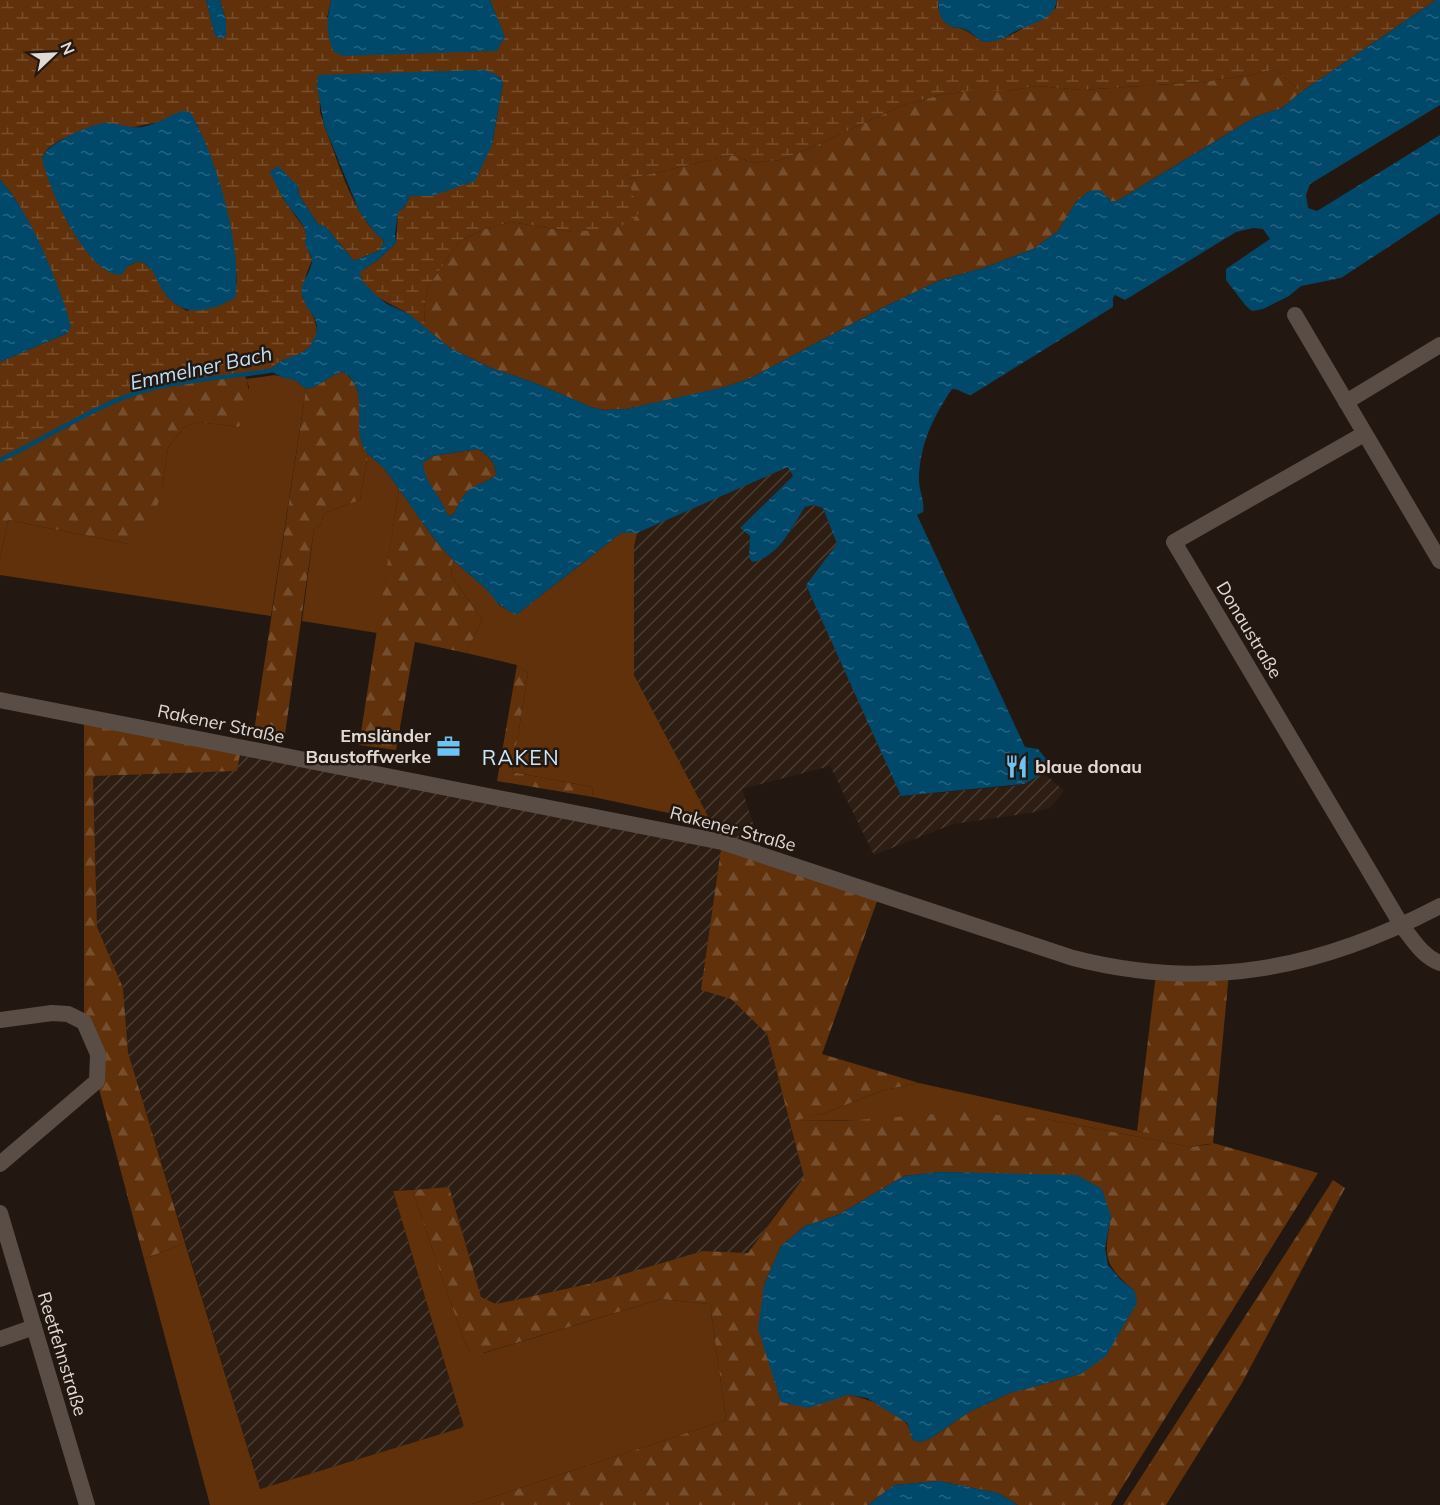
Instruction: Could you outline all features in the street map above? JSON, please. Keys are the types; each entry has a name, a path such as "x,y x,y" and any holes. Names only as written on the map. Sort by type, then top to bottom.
{"street":[{"path":"1295,315 1440,561"},
{"path":"1346,402 1440,345"},
{"name":"Donaustraße","path":"1364,434 1174,542 1402,926"},
{"name":"Rakener Straße","path":"0,699 722,843 763,854 1073,958 1156,974 1229,974 1268,968 1352,947 1402,926 1440,906"},
{"path":"1402,926 1420,949 1434,961 1440,963"},
{"path":"0,1020 52,1013 68,1014 84,1022 98,1054 97,1081 0,1164"},
{"name":"Reetfehnstraße","path":"0,1213 87,1505"},
{"path":"0,1339 34,1327"}],"shaded area":[{"path":"788,466 793,476 741,528 750,536 749,557 788,535 805,507 813,505 823,508 837,544 901,796 1013,786 1024,784 1044,773 1064,791 1050,808 953,824 874,855 830,766 742,789 763,854 731,999 767,1034 804,1177 748,1253 703,1251 593,1283 496,1304 481,1298 449,1187 393,1191 464,1427 260,1489 128,1052 123,988 97,927 93,775 237,771 241,749 721,842 634,675 634,547 637,533"}],"green space":[{"path":"0,0 206,0 215,35 226,36 226,21 220,0 331,0 327,18 499,22 490,0 939,0 938,8 952,27 965,30 983,42 1003,38 1021,30 1056,8 1057,0 1436,0 1301,92 1275,69 1252,75 1200,82 1082,90 1037,86 1007,91 970,91 940,95 903,105 780,160 754,163 732,155 628,179 639,212 633,221 617,228 572,232 511,222 484,229 460,241 429,285 424,307 425,328 410,315 373,294 362,281 359,272 379,259 396,243 398,212 404,208 410,196 432,196 440,192 492,145 503,83 500,77 319,75 320,112 341,171 363,217 384,241 380,250 354,261 326,227 318,224 299,195 298,186 270,172 282,197 307,236 305,242 312,260 306,275 302,297 314,319 317,334 315,341 302,353 281,361 270,371 192,380 161,386 127,398 90,414 0,460 0,362 68,333 33,232 13,195 0,180","holes":["107,123 130,128 154,123 197,124 219,183 233,242 237,283 187,311 170,299 154,273 145,264 139,261 128,266 42,158 53,145 80,131"]},
{"path":"1275,69 1301,92 1282,108 1255,117 1117,201 1111,201 1107,197 1089,191 1076,202 1058,231 1033,249 986,267 938,281 878,310 751,378 725,387 626,409 604,410 491,368 450,348 425,328 424,307 429,285 460,241 484,229 511,222 572,232 628,179 732,155 754,163 780,160 903,105 940,95 970,91 1007,91 1037,86 1082,90 1200,82 1252,75"},
{"path":"342,372 351,379 356,388 361,433 368,454 360,500 324,513 321,525 314,529 284,741 253,738 306,389"},
{"path":"245,375 248,402 239,427 199,422 184,427 168,448 162,489 151,528 129,544 8,520 0,559 0,460 82,417 143,392 176,384"},
{"path":"275,375 295,380 306,389 271,616 0,575 0,559 8,520 129,544 162,489 168,448 184,427 199,422 239,427 249,387 246,379"},
{"path":"478,449 493,463 496,475 468,491 452,516 446,514 426,477 422,463 433,456"},
{"path":"368,454 384,468 399,489 377,633 302,621 314,529 321,525 324,513 360,500"},
{"path":"399,489 435,540 453,560 451,575 482,620 466,653 415,642 396,750 359,745"},
{"path":"621,533 637,533 634,547 634,675 711,822 593,797 592,787 512,772 528,673 517,665 466,653 482,620 451,575 453,560 493,595 499,605 516,615"},
{"path":"517,665 528,673 512,772 592,787 593,797 497,781"},
{"path":"84,715 241,749 237,771 93,776 97,927 123,988 128,1052 185,1243 144,1259 97,1081 84,1022"},
{"path":"722,842 880,893 822,1054 919,1083 884,1090 825,1113 793,1121 842,1121 963,1112 1046,1119 1191,1147 1211,1144 1137,1131 1156,974 1229,973 1213,1143 1318,1173 1111,1505 1018,1505 998,1493 939,1481 894,1485 868,1505 469,1505 726,1420 710,1304 661,1299 483,1353 471,1353 463,1338 412,1190 449,1187 481,1297 496,1304 593,1283 703,1251 748,1253 804,1177 767,1034 731,999 701,990","holes":["940,1172 997,1174 1111,1216 1107,1241 1108,1258 1116,1274 1135,1291 1081,1374 1010,1393 969,1412 931,1438 922,1442 913,1440 906,1424 893,1412 871,1401 848,1395 764,1285 781,1246 805,1226 838,1215 904,1176"]},
{"path":"919,1083 1137,1131 1213,1143 1191,1147 1046,1119 789,1121 825,1113 884,1090"},
{"path":"1333,1180 1345,1188 1242,1383 1166,1505 1123,1505"},
{"path":"412,1190 463,1338 471,1353 484,1353 661,1299 710,1304 726,1420 469,1505 210,1505 144,1259 185,1243 260,1489 464,1427 393,1191"}],"water":[{"path":"206,0 220,0 226,21 226,36 222,39 215,36"},
{"path":"331,0 490,0 505,37 497,51 343,56 334,52 329,39 328,20"},
{"path":"939,0 1057,0 1052,12 1042,20 1000,40 983,42 966,30 945,23 939,13"},
{"path":"1436,0 1440,0 1440,105 1310,184 1306,195 1308,208 1317,211 1440,135 1440,213 1341,278 1301,286 1289,296 1263,309 1252,311 1226,280 1226,269 1270,239 1263,229 1253,228 1236,232 1125,300 1115,295 1113,307 971,395 952,389 928,432 920,467 919,484 923,512 917,515 1025,747 1038,749 1046,759 1048,765 1044,773 1024,784 901,796 806,585 837,544 823,508 813,505 805,507 777,548 769,555 752,562 749,557 750,536 740,528 793,476 788,467 637,533 621,533 516,615 498,603 441,548 385,470 365,451 360,438 358,396 351,379 342,372 306,389 295,380 284,378 270,371 280,362 309,347 317,327 302,295 302,286 312,260 305,243 305,230 284,200 269,172 278,166 298,186 299,195 318,224 326,227 354,261 380,250 384,241 359,211 324,125 317,86 318,75 484,70 500,78 503,83 492,145 475,181 432,196 410,196 404,208 398,212 396,243 360,272 362,281 387,304 409,314 450,348 491,368 604,410 626,409 725,387 751,378 878,310 938,281 986,267 1033,249 1058,231 1076,202 1089,191 1100,190 1111,201 1117,201 1255,117 1282,108 1301,92","holes":["478,449 493,463 496,475 469,490 452,516 447,514 426,477 423,463 433,456"]},
{"path":"181,111 190,112 209,152 225,202 235,254 235,298 205,310 186,309 177,305 169,299 151,270 139,261 128,266 121,275 108,271 95,261 82,246 60,208 42,158 60,140 89,127 110,123 142,127"},
{"path":"0,180 22,210 42,249 71,326 68,333 0,362"},
{"path":"940,1172 1077,1175 1102,1189 1111,1216 1105,1248 1108,1265 1135,1291 1137,1303 1106,1356 1081,1374 1010,1393 969,1412 922,1442 913,1440 907,1423 867,1398 848,1395 808,1408 781,1402 758,1329 764,1285 781,1246 805,1226 838,1215 904,1176"},
{"path":"939,1481 998,1493 1018,1505 868,1505 894,1485"}],"waterway":[{"name":"Emmelner Bach","path":"0,460 130,395 181,383 274,370"}],"place":[{"name":"Emsländer Baustoffwerke","path":"449,746"},
{"name":"blaue donau","path":"1017,767"}],"district":[{"name":"RAKEN","path":"521,758"}]}
